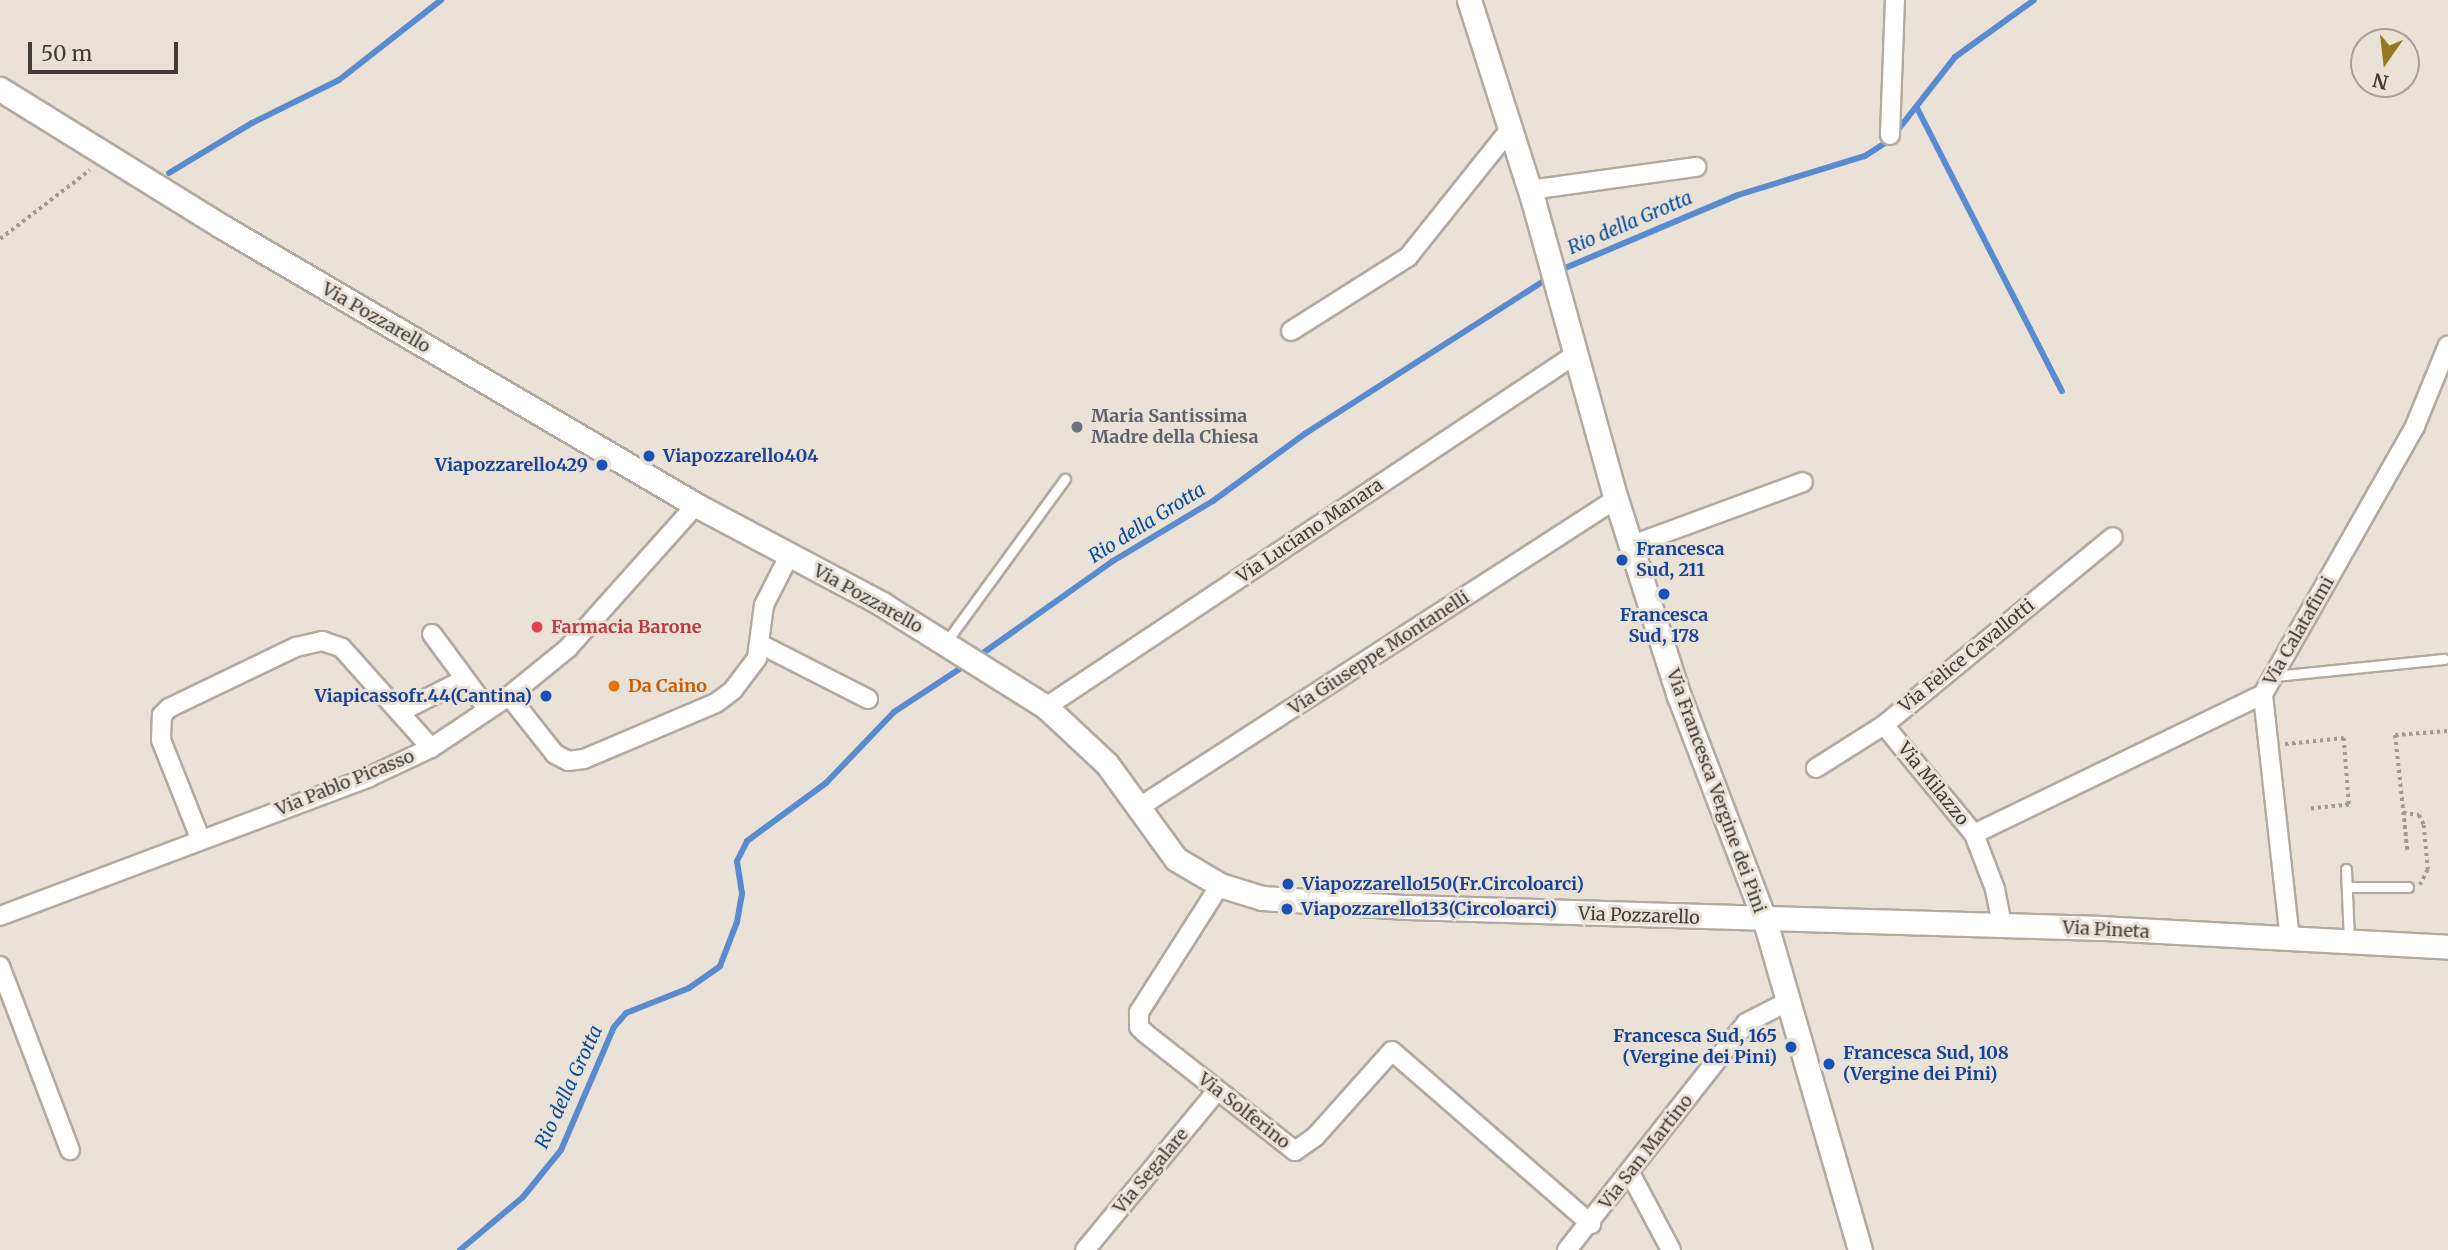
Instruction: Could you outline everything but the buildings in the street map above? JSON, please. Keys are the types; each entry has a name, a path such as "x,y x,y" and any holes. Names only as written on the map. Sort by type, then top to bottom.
{"street":[{"path":"1469,0 1530,190 1696,167"},
{"path":"1890,135 1895,0"},
{"name":"Via Pozzarello","path":"0,89 111,154 221,226 696,505 882,604 1046,707 1081,735 1141,806 1177,859 1220,885 1262,898 1765,921"},
{"path":"1291,331 1408,257 1510,130"},
{"name":"Via Francesca Vergine dei Pini","path":"1530,190 1573,356 1616,499 1679,696 1765,921 1860,1250"},
{"name":"Via Calatafimi","path":"2290,940 2271,746 2263,694 2415,426 2448,345"},
{"name":"Via Luciano Manara","path":"1046,707 1573,356"},
{"path":"1632,545 1803,482"},
{"name":"Via Giuseppe Montanelli","path":"1141,806 1616,499"},
{"name":"Via Pablo Picasso","path":"0,916 200,838 369,777 431,748 509,696 568,648 696,505"},
{"name":"Via Felice Cavallotti","path":"1816,768 1884,724 2113,537"},
{"path":"509,696 555,754 568,761 584,759 716,702 733,690 762,645 764,605 789,556"},
{"path":"432,634 488,710"},
{"path":"200,838 161,740 160,721 169,708 296,647 322,641 353,657 431,748"},
{"path":"762,645 868,699"},
{"path":"400,712 465,679"},
{"path":"1974,834 2263,694"},
{"name":"Via Milazzo","path":"1884,724 1974,834 1995,889 2002,926"},
{"name":"Via Solferino","path":"1220,885 1138,1020 1145,1033 1289,1149 1300,1150 1392,1051 1591,1224"},
{"name":"Via Pineta","path":"1765,921 2002,926 2290,940 2349,940 2448,947"},
{"path":"0,967 70,1150"},
{"name":"Via San Martino","path":"1567,1250 1591,1224 1746,1023 1787,1002"},
{"name":"Via Segalare","path":"1085,1250 1217,1091"},
{"path":"1630,1173 1671,1250"}],"lane":[{"path":"951,647 1065,479"},
{"path":"2274,676 2444,659"},
{"path":"2346,869 2349,940"},
{"path":"2347,887 2408,887"}],"path":[{"path":"0,239 111,154"},
{"path":"2406,850 2395,735 2448,731"},
{"path":"2271,746 2344,738 2348,805 2310,809"},
{"path":"2403,813 2418,815 2427,852 2426,880 2408,887"}],"waterway":[{"path":"169,173 252,123 339,80 441,0"},
{"name":"Rio della Grotta","path":"1558,271 1738,195 1865,156 1890,140 1955,57 2034,0"},
{"path":"1917,108 2062,391"},
{"name":"Rio della Grotta","path":"976,658 1113,561 1213,501 1306,433 1550,277"},
{"name":"Rio della Grotta","path":"460,1250 523,1197 561,1150 614,1027 626,1013 689,988 720,966 737,922 742,893 737,861 747,841 826,783 894,712 967,664"}],"place":[{"name":"Maria Santissima Madre della Chiesa","path":"1077,427"},
{"name":"Viapozzarello404","path":"649,456"},
{"name":"Viapozzarello429","path":"602,465"},
{"name":"Francesca Sud, 211","path":"1622,560"},
{"name":"Francesca Sud, 178","path":"1664,594"},
{"name":"Farmacia Barone","path":"537,627"},
{"name":"Da Caino","path":"614,686"},
{"name":"Viapicassofr.44(Cantina)","path":"546,696"},
{"name":"Viapozzarello150(Fr.Circoloarci)","path":"1288,884"},
{"name":"Viapozzarello133(Circoloarci)","path":"1287,909"},
{"name":"Francesca Sud, 165 (Vergine dei Pini)","path":"1791,1047"},
{"name":"Francesca Sud, 108 (Vergine dei Pini)","path":"1829,1064"}]}
